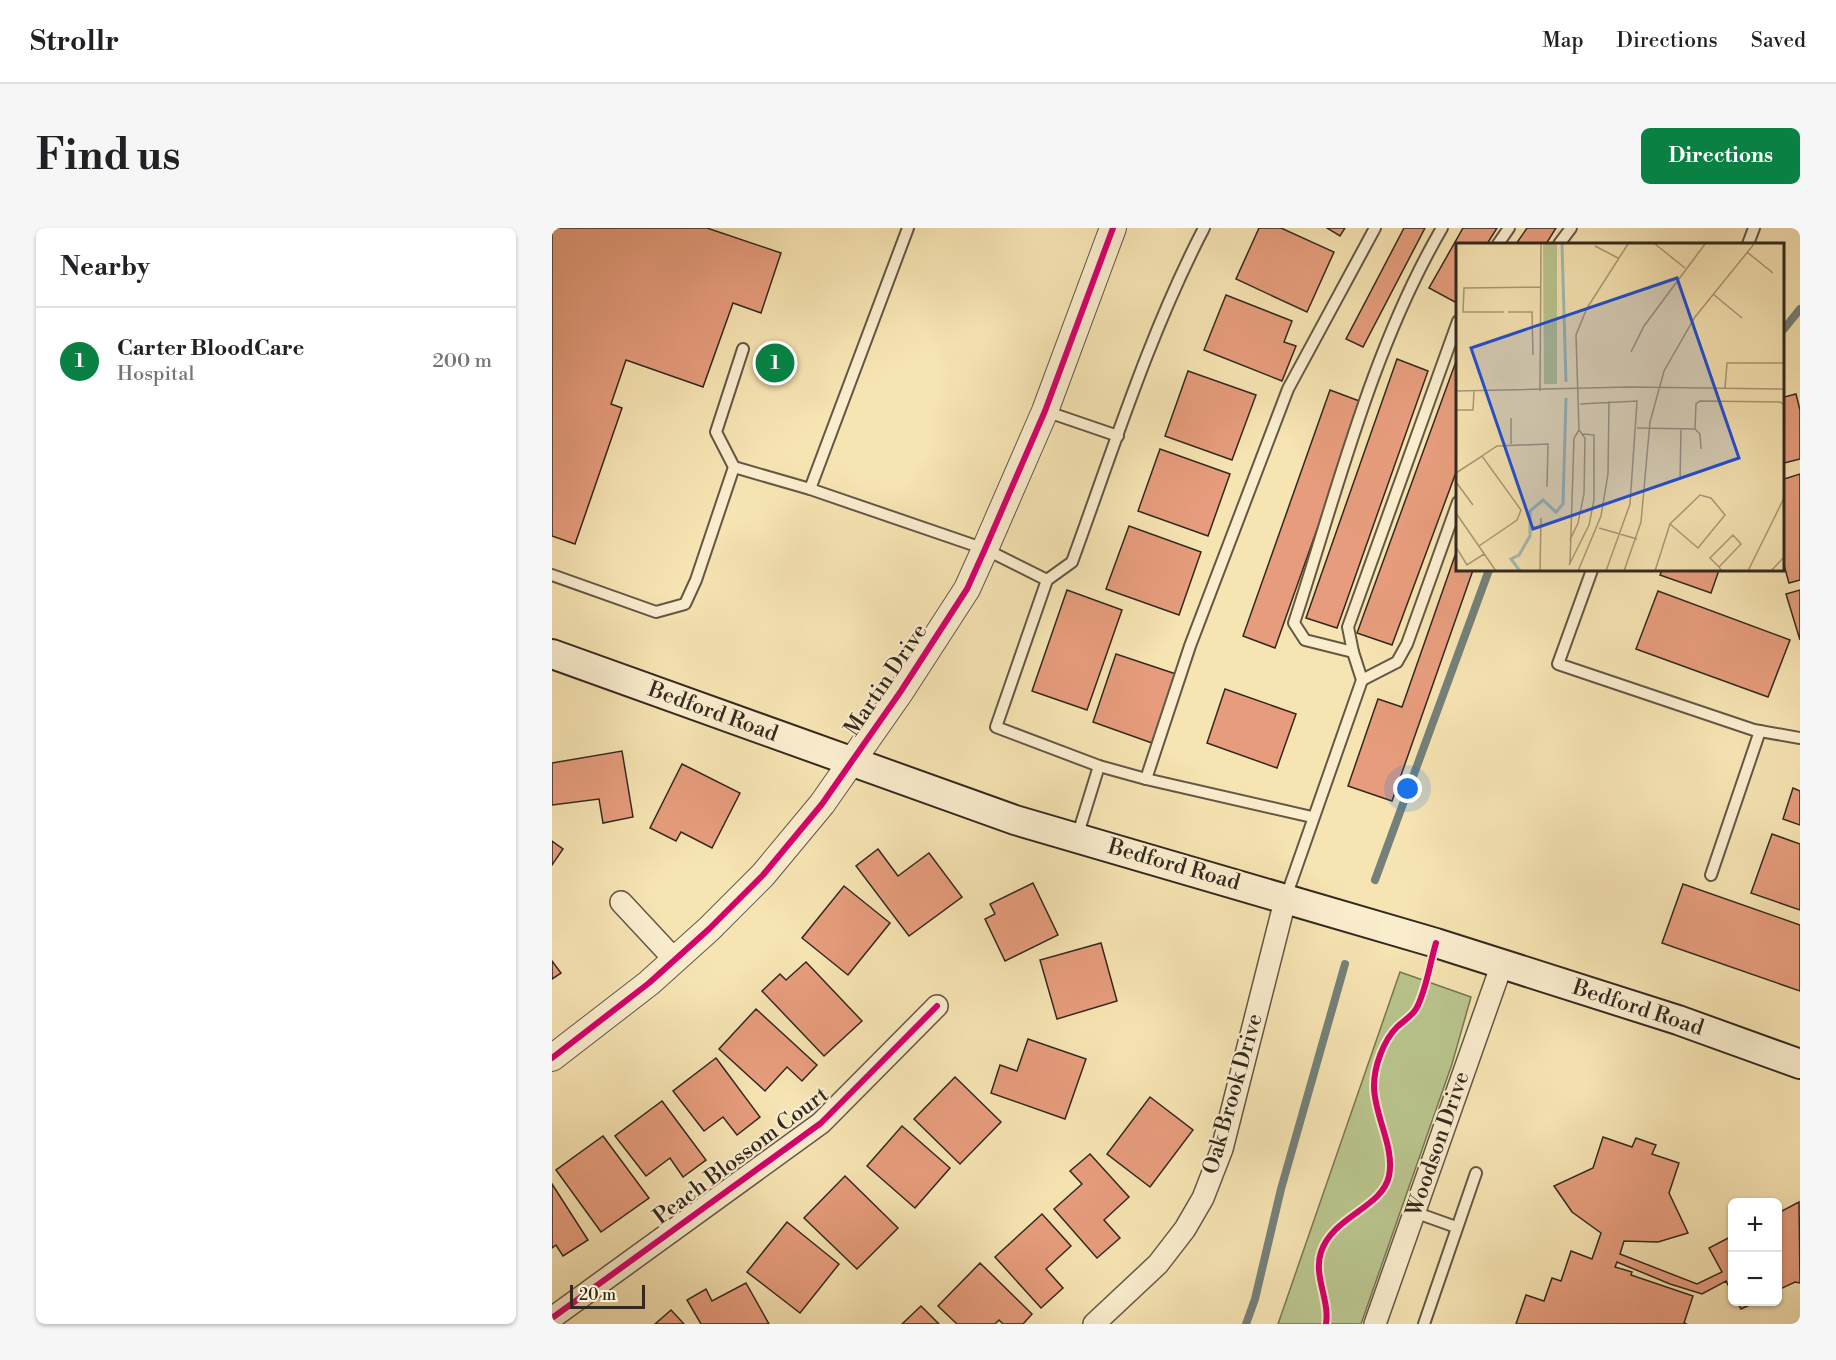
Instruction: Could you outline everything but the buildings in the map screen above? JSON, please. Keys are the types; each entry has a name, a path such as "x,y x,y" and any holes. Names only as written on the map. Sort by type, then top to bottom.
{"main road":[{"name":"Bedford Road","path":"552,654 1015,820 1286,897 1502,964 1678,1020 1800,1064"}],"street":[{"name":"Martin Drive","path":"552,1058 675,960 763,875 853,762 967,589 1045,411 1113,228"},
{"name":"Oak Brook Drive","path":"1095,1324 1158,1264 1185,1229 1203,1198 1222,1149 1286,897"},
{"path":"621,902 675,960"},
{"name":"Woodson Drive","path":"1375,1324 1502,964"},
{"name":"Peach Blossom Court","path":"552,1318 821,1123 937,1006"}],"lane":[{"path":"810,489 908,228"},
{"path":"1204,228 1186,263 1118,436 1072,562 1047,580 996,727 1099,766 1312,817"},
{"path":"1146,779 1190,646 1288,389 1376,228"},
{"path":"1353,652 1305,640 1294,623 1384,348 1416,272 1442,228"},
{"path":"1499,243 1509,228"},
{"path":"1560,243 1571,228"},
{"path":"1749,243 1755,228"},
{"path":"1286,897 1312,817 1362,680 1348,627 1456,327"},
{"path":"552,575 656,612 685,604 696,580 734,467 716,432 743,349"},
{"path":"1045,411 1118,436"},
{"path":"734,467 810,489 985,549 1047,580"},
{"path":"1362,680 1397,662 1407,644 1456,508"},
{"path":"1591,572 1558,664 1760,731 1800,738"},
{"path":"1711,875 1760,731"},
{"path":"1077,838 1099,766"},
{"path":"1424,1324 1476,1173"},
{"path":"1414,1212 1456,1227"}],"green space":[{"path":"1400,972 1471,997 1452,1064 1361,1324 1278,1324"}],"waterway":[{"path":"1785,328 1800,309"},
{"path":"1375,880 1488,572"},
{"path":"1246,1324 1255,1299 1281,1189 1345,964"}],"cycle path":[{"path":"552,1058 649,983 709,929 763,875 822,804 901,691 967,589 1045,411 1113,228"},
{"path":"1326,1324 1326,1306 1319,1270 1321,1252 1336,1229 1368,1205 1385,1187 1390,1165 1387,1142 1375,1097 1376,1071 1380,1055 1388,1039 1397,1027 1414,1012 1419,1002 1436,943"},
{"path":"552,1318 821,1123 937,1006"}],"place":[{"name":"Carter BloodCare","path":"775,363"}]}
